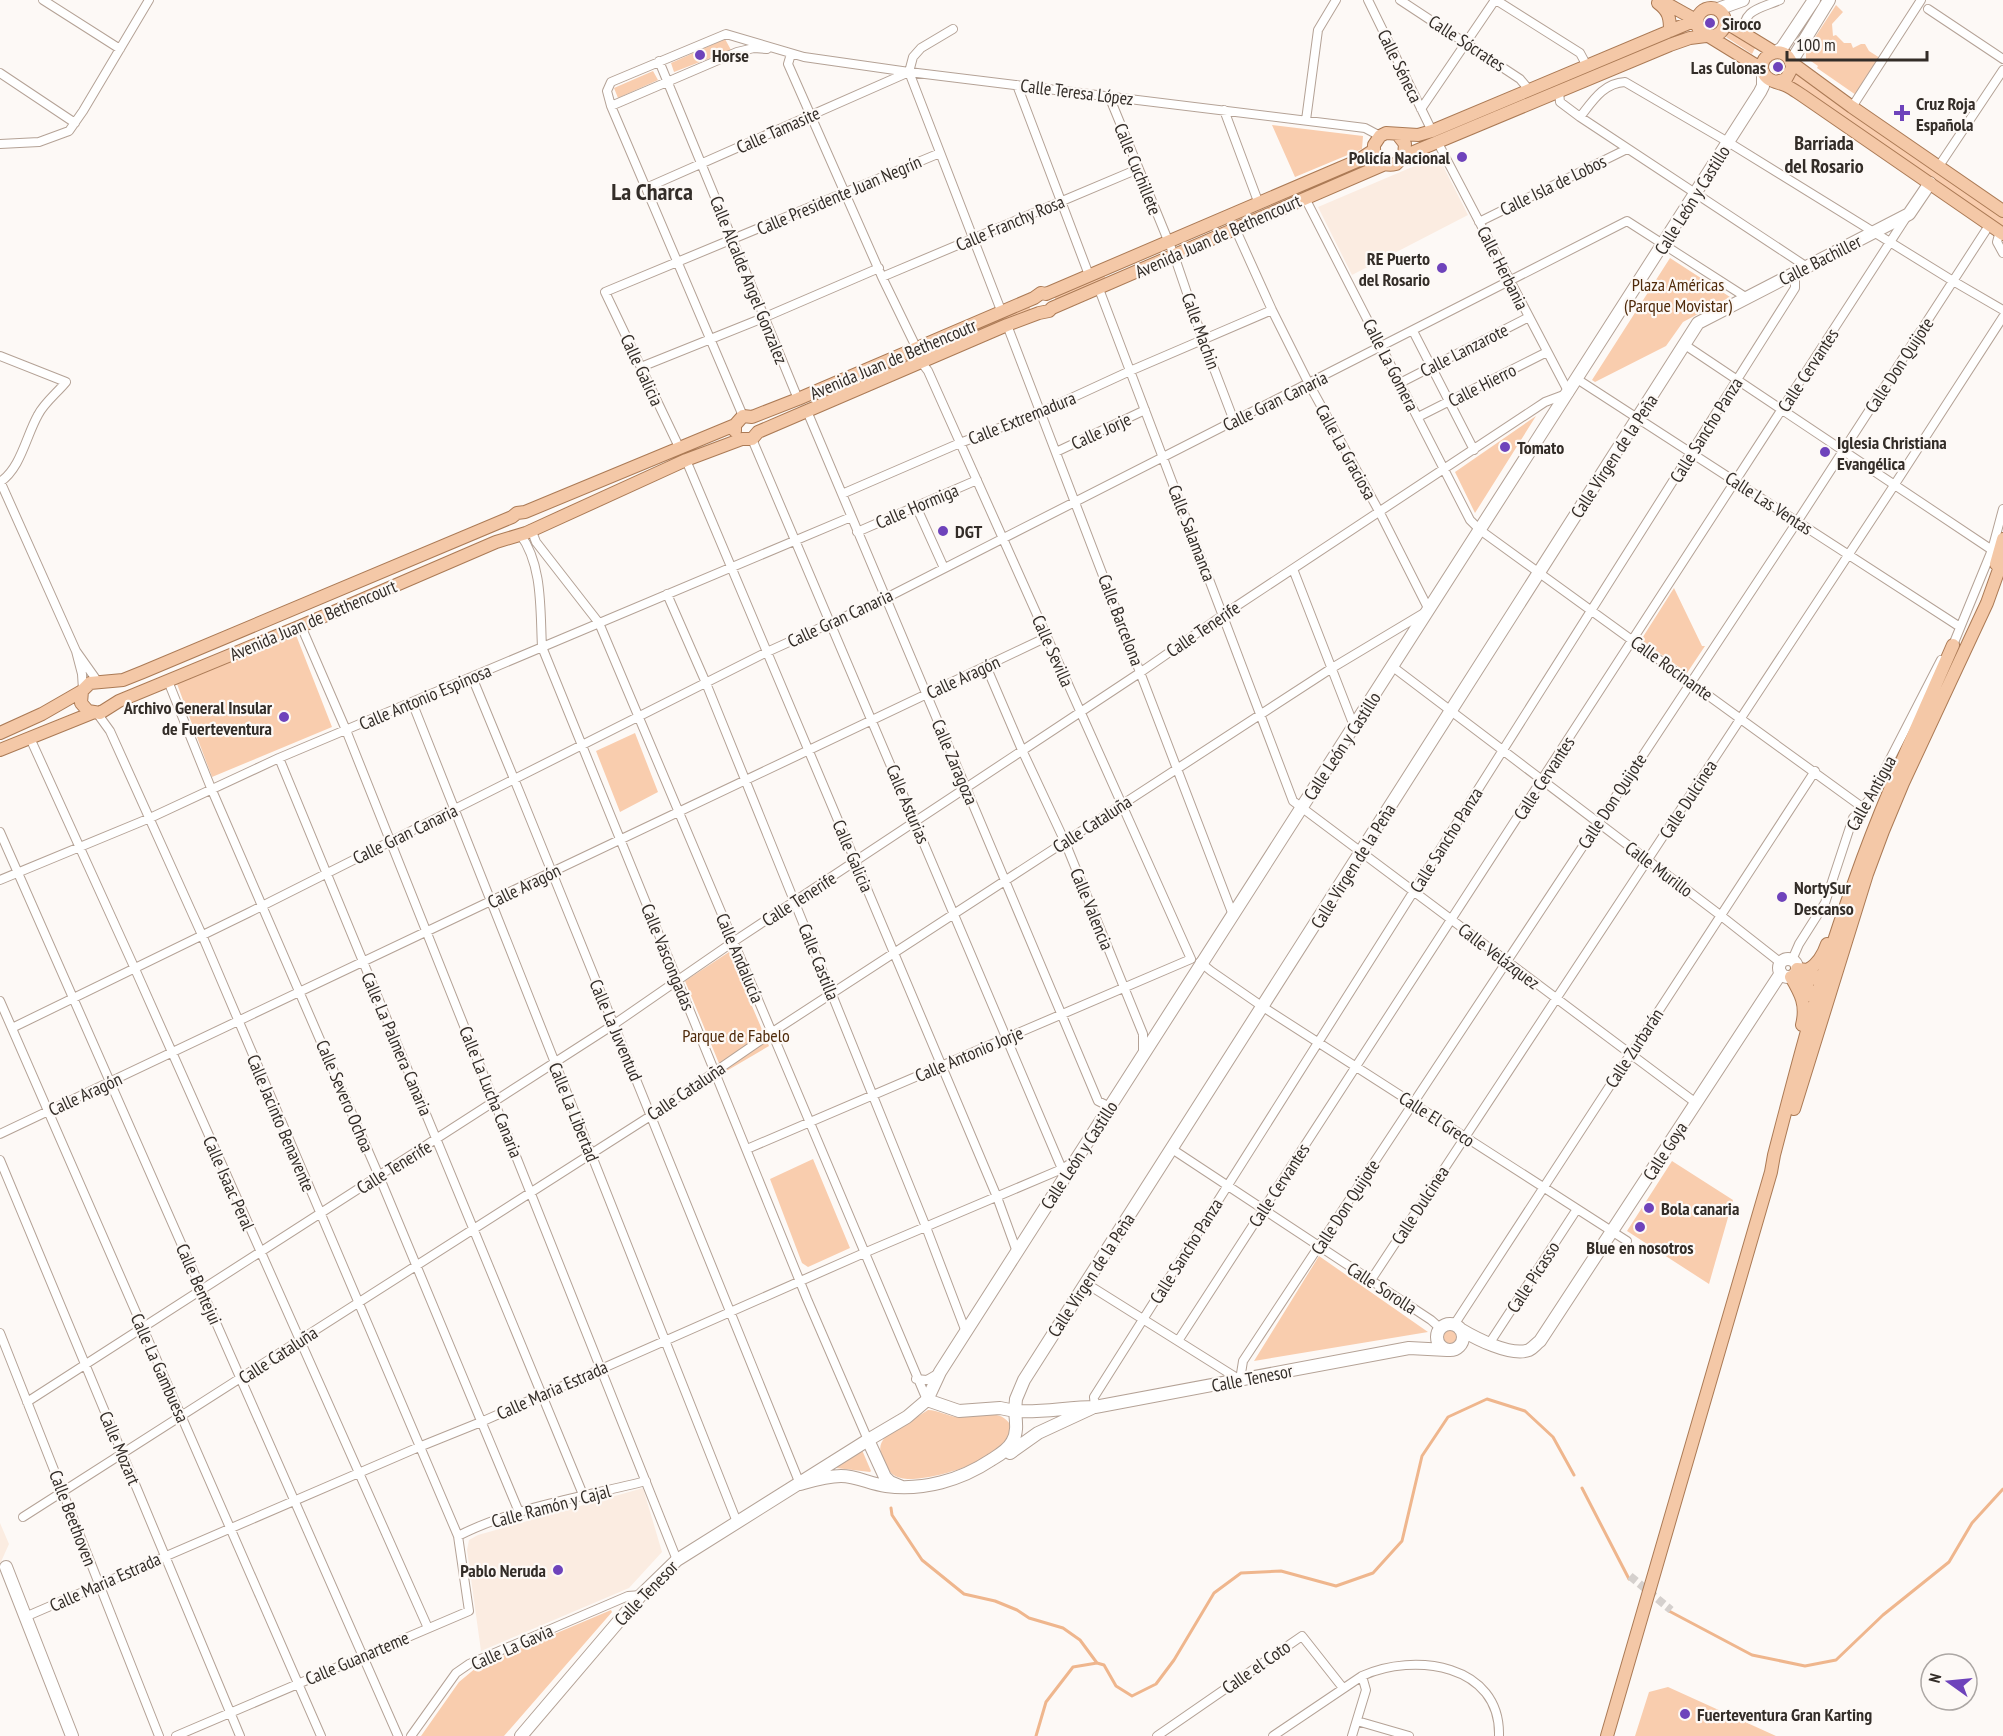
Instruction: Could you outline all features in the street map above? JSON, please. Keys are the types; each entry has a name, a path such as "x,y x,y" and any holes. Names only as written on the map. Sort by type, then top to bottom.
{"main road":[{"path":"1655,0 1667,10 1670,18 1670,31"},
{"path":"1660,0 1696,20"},
{"path":"1697,0 1713,8 1722,13 1725,22 1718,35 1690,38 1670,45 1559,92 1435,137 1392,133 1380,136 1374,150 1376,156 1385,164 1396,164 1404,156 1435,137 1530,91 1696,20 1703,10 1713,8"},
{"path":"1696,20 1697,27 1708,36 1763,71 1767,78 1803,96 1998,230"},
{"path":"1725,22 1775,52 1785,54 1792,62 1852,107 2000,205"},
{"path":"1763,71 1764,59 1775,52"},
{"path":"1776,82 1781,82 1790,76 1792,62"},
{"path":"1398,135 1405,144 1404,156"},
{"name":"Avenida Juan de Bethencourt","path":"1046,294 1357,161 1374,150"},
{"name":"Avenida Juan de Bethencourt","path":"1052,308 1385,164"},
{"path":"1041,293 1046,294 1052,299 1052,308 1048,312 1039,313 1033,307 1034,298 1041,293"},
{"name":"Avenida Juan de Bethencoutr","path":"743,419 798,399 1034,298"},
{"name":"Avenida Juan de Bethencoutr","path":"751,437 1039,313"},
{"path":"525,512 531,516 533,521 526,532 514,531 511,525 512,517 517,513 525,512 743,419 757,421 751,437 737,436 743,419"},
{"name":"Avenida Juan de Bethencourt","path":"0,750 99,712 119,701 496,542 526,532 686,460 751,437"},
{"name":"Avenida Juan de Bethencourt","path":"99,682 123,680 512,517"},
{"path":"1877,819 1982,603 2003,539"},
{"path":"1607,1736 1798,1082 1868,874 1903,783 1987,603 2003,558"},
{"path":"1798,1082 1817,1001 1854,883 1877,819 1953,645"},
{"path":"0,734 42,714 82,691 90,683 99,682 108,687 112,694 111,702 99,712 83,706 82,691"},
{"path":"1791,971 1817,978 1833,966 1859,884 1868,874"},
{"path":"1791,971 1808,970 1816,965 1824,954 1842,903 1854,883"},
{"path":"1791,971 1803,996 1805,1013 1795,1058 1798,1082"},
{"path":"1791,971 1817,1001"}],"street":[{"path":"43,0 120,49"},
{"path":"0,144 39,142 69,131 148,0"},
{"path":"1306,120 1318,30 1336,0"},
{"name":"Calle Séneca","path":"1368,0 1435,137"},
{"name":"Calle Sócrates","path":"1400,0 1520,79 1530,91"},
{"path":"1421,109 1495,0 1580,53 1587,66"},
{"path":"1713,8 1743,0"},
{"path":"1743,34 1743,22 1746,16 1780,0"},
{"path":"1792,62 1829,0"},
{"path":"1775,52 1782,48 1810,3"},
{"path":"1852,107 1922,3 2003,59"},
{"path":"953,29 921,48 913,57 909,72 1002,313"},
{"name":"Calle Teresa López","path":"773,49 754,48 737,52 611,106 607,91 610,82 726,34 791,54 909,72 1365,128 1380,136"},
{"path":"791,54 788,64 810,116 846,192 880,273 916,347 927,360"},
{"name":"Calle Alcalde Angel Gonzalez","path":"659,62 798,399"},
{"path":"1939,166 2003,70"},
{"name":"Calle León y Castillo","path":"927,1400 940,1372 1143,1055 1197,961 1233,915 1696,194 1760,92 1763,86 1763,71"},
{"name":"Calle Tamasite","path":"646,188 909,72"},
{"path":"0,73 75,123"},
{"path":"1580,117 1597,94 1617,82 1625,82 1728,142 2003,310"},
{"name":"Calle León y Castillo","path":"1760,92 1776,82"},
{"path":"1017,85 1089,275"},
{"path":"1559,92 1560,102 1580,117 1807,267"},
{"name":"Calle Cuchillete","path":"1109,96 1168,241"},
{"path":"611,106 743,419"},
{"path":"1224,110 1259,204"},
{"name":"Calle Herbania","path":"1435,137 1569,393"},
{"name":"Calle Isla de Lobos","path":"1479,222 1627,149"},
{"name":"Calle Presidente Juan Negrín","path":"605,292 940,153"},
{"name":"Calle Franchy Rosa","path":"641,367 974,238 1138,169"},
{"name":"Calle Bachiller","path":"1698,323 1909,214 1930,183"},
{"name":"Calle La Gomera","path":"1305,198 1470,520 1480,530"},
{"name":"Calle Cervantes","path":"1178,1341 1909,214"},
{"name":"Calle Gran Canaria","path":"12,1028 455,810 767,652 886,598 1627,221 1663,245"},
{"name":"Calle La Graciosa","path":"1234,228 1309,384 1380,513 1429,610"},
{"path":"1998,230 1997,242 2003,253"},
{"name":"Calle Don Quijote","path":"1240,1380 1243,1361 1797,522 1953,281 1998,230"},
{"path":"1876,232 1880,241 1881,259"},
{"name":"Calle Machin","path":"1168,241 1234,421"},
{"path":"1663,245 1747,298"},
{"name":"Calle Sancho Panza","path":"1095,1407 1094,1397 1795,288 1795,273"},
{"name":"Calle Salamanca","path":"1099,289 1293,801 1301,809"},
{"name":"Calle Galicia","path":"605,292 679,447"},
{"name":"Calle Extremadura","path":"842,494 960,443 1041,412 1272,310"},
{"name":"Calle Lanzarote","path":"1400,383 1528,317"},
{"name":"Calle Dulcinea","path":"1371,1280 1849,555 2003,317"},
{"name":"Calle Virgen de la Peña","path":"973,1472 1005,1451 1012,1443 1016,1432 1016,1400 1021,1388 1698,323"},
{"name":"Calle Barcelona","path":"1007,326 1233,915"},
{"path":"1413,331 1474,450"},
{"path":"1685,345 1992,550"},
{"name":"Calle Hierro","path":"1418,417 1547,352"},
{"path":"903,353 927,360"},
{"path":"0,356 66,382 39,413 20,456 5,479 0,482 76,651 82,674 82,691"},
{"name":"Calle Sevilla","path":"927,360 928,371 1122,805 1197,961"},
{"name":"Calle Las Ventas","path":"1577,379 1960,627"},
{"name":"Calle Tenerife","path":"27,1402 613,1024 1545,402 1569,393"},
{"name":"Calle Jorje","path":"1056,452 1145,410"},
{"name":"Calle Zaragoza","path":"807,411 1098,1101 1110,1107"},
{"name":"Calle Asturias","path":"751,437 1062,1169"},
{"name":"Calle Galicia","path":"686,460 942,1065 997,1197 1017,1252"},
{"name":"Calle Hormiga","path":"857,532 977,480"},
{"path":"916,506 944,568"},
{"path":"1953,645 1992,550 2003,509"},
{"name":"Calle Antonio Espinosa","path":"0,880 150,818 279,758 851,517"},
{"name":"Calle Rocinante","path":"1480,530 1862,807"},
{"name":"Calle Andalucía","path":"526,532 599,623 916,1379 927,1400"},
{"name":"Calle Vascongadas","path":"526,532 535,569 542,647 715,1073 868,1440"},
{"path":"1293,569 1354,726"},
{"name":"Calle Castilla","path":"667,594 706,683 873,1095 966,1332"},
{"name":"Calle Cataluña","path":"23,1517 182,1418 652,1115 771,1033 1332,668 1429,610"},
{"name":"Calle La Lucha Canaria","path":"301,626 346,730 532,1192 676,1560"},
{"name":"Calle Aragón","path":"0,1134 1047,637"},
{"path":"76,651 99,682"},
{"name":"Calle Antigua","path":"1791,971 1799,944 1825,903 1853,818 1869,800 1941,660"},
{"name":"Calle Valencia","path":"986,666 1065,842 1143,1034 1143,1055"},
{"name":"Calle Murillo","path":"1393,667 1791,971"},
{"name":"Calle La Juventud","path":"472,677 652,1115 800,1484"},
{"name":"Calle Severo Ochoa","path":"168,681 519,1512"},
{"name":"Calle La Libertad","path":"412,702 737,1522"},
{"name":"Calle Jacinto Benavente","path":"99,712 110,731 202,935 458,1536"},
{"name":"Calle Isaac Peral","path":"30,738 428,1628"},
{"name":"Calle La Palmera Canaria","path":"279,758 584,1497"},
{"name":"Calle Zurbarán","path":"1457,1327 1543,1187 1815,771"},
{"name":"Calle Velázquez","path":"1301,809 1696,1104"},
{"name":"Calle Bentejui","path":"0,832 398,1736"},
{"name":"Calle Antonio Jorje","path":"747,1149 1123,988 1197,961"},
{"name":"Calle El Greco","path":"1197,961 1263,1007 1627,1241"},
{"name":"Calle Goya","path":"1457,1327 1488,1344 1522,1351 1535,1346 1696,1104 1791,971"},
{"name":"Calle La Gambuesa","path":"0,1000 321,1736"},
{"name":"Calle Sorolla","path":"1172,1149 1431,1320 1439,1330"},
{"name":"Calle Mozart","path":"0,1160 240,1736"},
{"name":"Calle Maria Estrada","path":"25,1617 481,1422 864,1253 1062,1169 1076,1160"},
{"name":"Calle Picasso","path":"1488,1344 1577,1209"},
{"path":"1087,1284 1240,1380"},
{"path":"1446,1324 1457,1327 1462,1339 1451,1349 1438,1342 1439,1330 1446,1324"},
{"name":"Calle Tenesor","path":"1409,1348 1439,1330"},
{"name":"Calle Beethoven","path":"0,1333 159,1736"},
{"name":"Calle Goya","path":"1451,1349 1488,1344"},
{"name":"Calle Tenesor","path":"521,1736 641,1595 676,1560 800,1484 833,1460 907,1417 927,1400 959,1412 1000,1408 1042,1412 1066,1407 1095,1407 1409,1348 1451,1349"},
{"path":"916,1379 927,1380 940,1372"},
{"path":"1021,1388 1020,1397 1026,1405 1066,1407"},
{"name":"Calle Tenesor","path":"800,1484 842,1476 858,1477 886,1486 916,1486 941,1482 1000,1461 1038,1433 1095,1407"},
{"path":"868,1440 885,1477 890,1482 902,1486"},
{"name":"Calle Ramón y Cajal","path":"458,1536 482,1524 519,1512 646,1481"},
{"name":"Calle Guanarteme","path":"176,1736 468,1611 458,1536"},
{"path":"6,1567 72,1736"},
{"name":"Calle La Gavia","path":"411,1736 456,1673 470,1664 627,1596 641,1595"},
{"name":"Calle el Coto","path":"1156,1736 1302,1636 1343,1688"},
{"path":"1273,1736 1362,1676 1373,1671 1416,1664 1452,1670 1471,1678 1483,1688 1498,1717 1499,1736"},
{"path":"1352,1736 1366,1690 1362,1676"},
{"path":"1357,1721 1409,1736"}],"shaded area":[{"path":"1438,156 1468,215 1352,275 1318,207"},
{"name":"Pablo Neruda","path":"643,1488 662,1552 629,1588 481,1651 467,1550 469,1540 478,1535"},
{"path":"0,1523 9,1544 0,1564"}],"green space":[{"path":"1836,5 1843,12 1832,24 1833,36 1836,35 1844,43 1851,43 1853,48 1865,44 1869,51 1880,58 1856,95 1808,59 1806,60 1806,51"},
{"path":"1729,32 1755,48 1752,54 1726,37"},
{"path":"725,39 731,50 674,72 671,63"},
{"path":"653,71 658,80 618,98 614,88"},
{"path":"1797,74 2003,217 2003,229 1791,82"},
{"path":"1272,125 1363,136 1362,149 1295,177"},
{"name":"Plaza Américas (Parque Movistar)","path":"1670,258 1730,297 1683,322 1666,346 1595,382 1592,380"},
{"path":"1103,273 1106,279 1056,303 1054,293"},
{"path":"1029,306 1032,313 948,348 945,339"},
{"path":"1536,416 1475,513 1455,472"},
{"path":"1674,588 1702,646 1705,646 1687,673 1641,640"},
{"path":"296,635 332,727 212,777 177,684"},
{"path":"635,733 658,792 620,812 596,751"},
{"name":"Parque de Fabelo","path":"729,952 769,1046 723,1073 685,981"},
{"path":"813,1159 850,1248 808,1267 802,1263 770,1179"},
{"path":"1672,1161 1733,1200 1709,1284 1627,1231"},
{"path":"1319,1256 1428,1332 1254,1361"},
{"path":"1447,1330 1453,1330 1457,1337 1453,1344 1447,1344 1443,1340 1443,1334"},
{"path":"928,1410 957,1417 987,1414 1001,1416 1011,1426 1010,1438 1002,1448 990,1456 959,1469 926,1478 897,1477 886,1465 880,1450 881,1445 885,1437"},
{"path":"862,1450 870,1472 836,1468"},
{"path":"611,1610 612,1612 504,1736 421,1736 459,1682 477,1667"},
{"name":"Fuerteventura Gran Karting","path":"1668,1687 1776,1736 1635,1736 1649,1692"}],"waterway":[{"path":"1036,1736 1046,1702 1073,1667 1097,1663 1104,1665 1116,1686 1132,1696 1156,1684 1174,1660 1214,1593 1241,1573 1281,1571 1336,1586 1373,1573 1402,1541 1422,1456 1448,1417 1487,1399 1525,1411 1553,1437 1574,1475"},
{"path":"1582,1488 1629,1579"},
{"path":"1669,1611 1752,1655 1805,1666 1836,1660 1883,1615 1949,1562 1972,1523 2003,1489"},
{"path":"891,1508 892,1515 922,1560 964,1594 995,1601 1029,1618 1063,1628 1080,1640 1097,1663"}],"tunnel":[{"path":"1630,1576 1671,1610"}],"place":[{"name":"Siroco","path":"1710,23"},
{"name":"Horse","path":"700,55"},
{"name":"Las Culonas","path":"1778,67"},
{"name":"Cruz Roja Española","path":"1902,113"},
{"name":"Policía Nacional","path":"1462,157"},
{"name":"RE Puerto del Rosario","path":"1442,268"},
{"name":"Tomato","path":"1505,447"},
{"name":"Iglesia Christiana Evangélica","path":"1825,452"},
{"name":"DGT","path":"943,531"},
{"name":"Archivo General Insular de Fuerteventura","path":"284,717"},
{"name":"NortySur Descanso","path":"1782,897"},
{"name":"Bola canaria","path":"1649,1208"},
{"name":"Blue en nosotros","path":"1640,1227"},
{"name":"Pablo Neruda","path":"558,1570"},
{"name":"Fuerteventura Gran Karting","path":"1685,1714"}],"district":[{"name":"Barriada del Rosario","path":"1824,154"},
{"name":"La Charca","path":"652,191"}]}
